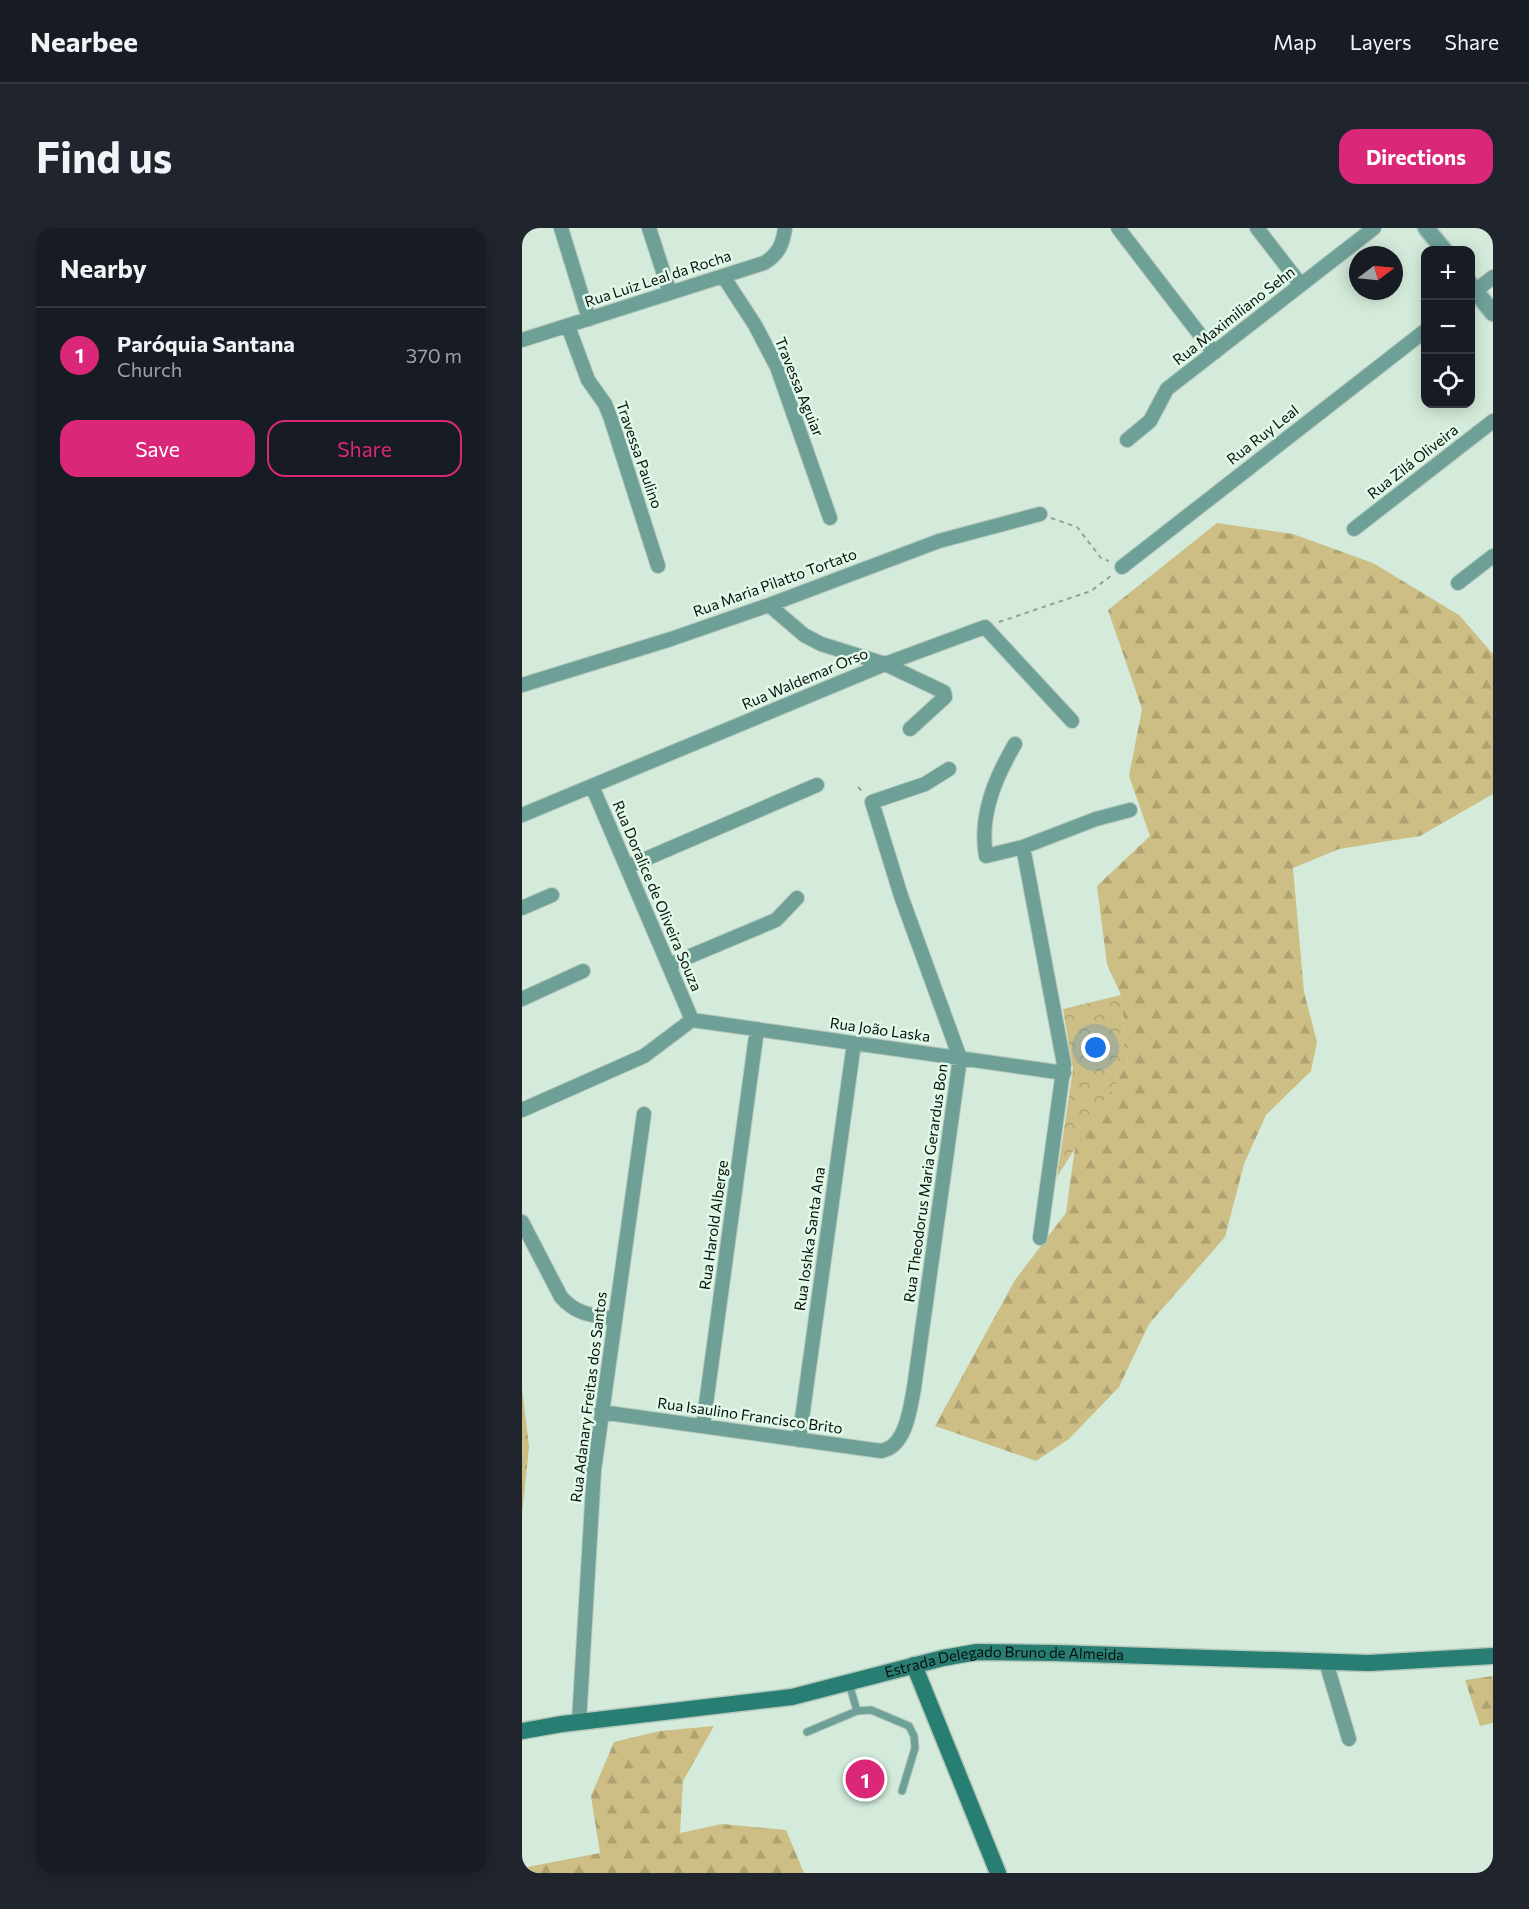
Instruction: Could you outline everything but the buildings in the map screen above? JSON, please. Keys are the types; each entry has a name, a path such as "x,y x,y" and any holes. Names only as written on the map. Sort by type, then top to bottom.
{"main road":[{"name":"Estrada Delegado Bruno de Almeida","path":"522,1731 579,1722 778,1699 959,1655 995,1652 1379,1663 1493,1656"},
{"path":"914,1665 998,1873"}],"street":[{"path":"561,228 589,319"},
{"path":"649,228 670,293"},
{"name":"Rua Luiz Leal da Rocha","path":"522,340 764,263 780,249 785,228"},
{"path":"1118,228 1214,352"},
{"path":"1257,228 1301,285"},
{"name":"Rua Maximiliano Sehn","path":"1127,441 1150,421 1167,389 1374,228"},
{"path":"1426,228 1441,246"},
{"name":"Travessa Aguiar","path":"723,276 755,326 777,367 830,518"},
{"path":"1475,288 1493,277"},
{"path":"1475,293 1493,313"},
{"name":"Travessa Paulino","path":"568,326 588,380 605,404 611,418 658,566"},
{"name":"Rua Ruy Leal","path":"1122,567 1421,333"},
{"name":"Rua Zilá Oliveira","path":"1354,529 1493,421"},
{"name":"Rua Maria Pilatto Tortato","path":"522,685 671,639 769,605 910,550 1040,514"},
{"path":"1458,584 1493,556"},
{"path":"769,605 804,635 821,644 885,664 945,694 945,697 910,729"},
{"path":"985,627 1072,721"},
{"name":"Rua Waldemar Orso","path":"522,815 885,664 985,627"},
{"path":"1015,744 1004,763 990,801 984,827 986,856 1023,847 1096,819 1130,810"},
{"name":"Rua Theodorus Maria Gerardus Bon","path":"893,1447 904,1430 914,1388 960,1058 901,896 872,802 925,784 950,770"},
{"path":"627,867 817,785"},
{"name":"Rua Doralice de Oliveira Souza","path":"592,786 692,1020"},
{"path":"1023,847 1063,1056 1064,1073 1040,1238"},
{"path":"522,908 552,895"},
{"path":"669,965 776,920 797,898"},
{"path":"522,999 583,971"},
{"path":"522,1110 644,1056 692,1020"},
{"name":"Rua João Laska","path":"692,1020 1064,1073"},
{"name":"Rua Harold Alberge","path":"703,1426 757,1029"},
{"name":"Rua Ioshka Santa Ana","path":"799,1440 854,1043"},
{"name":"Rua Adanary Freitas dos Santos","path":"579,1722 594,1470 644,1114"},
{"path":"522,1222 558,1292 569,1306 577,1311 614,1320"},
{"name":"Rua Isaulino Francisco Brito","path":"601,1412 881,1451 893,1447"},
{"path":"1326,1662 1349,1739"}],"lane":[{"path":"849,1683 857,1711"},
{"path":"807,1732 857,1711 871,1710 909,1726 914,1736 915,1748 902,1791"}],"path":[{"path":"1040,514 1077,527 1101,558"},
{"path":"985,627 1091,591 1122,567"}],"green space":[{"path":"1217,523 1293,534 1373,563 1459,615 1493,654 1493,794 1420,836 1339,849 1293,868 1304,992 1317,1042 1311,1071 1266,1115 1244,1164 1225,1237 1149,1324 1119,1387 1069,1439 1036,1461 935,1426 1015,1280 1066,1213 1075,1147 1128,1063 1121,995 1107,964 1097,886 1150,836 1129,776 1142,709 1108,610"},
{"path":"1121,995 1128,1063 1057,1177 1073,1069 1063,1009"},
{"path":"522,1388 529,1447 522,1515"},
{"path":"1493,1676 1493,1723 1480,1726 1465,1680"},
{"path":"714,1726 683,1781 680,1833 722,1824 786,1830 804,1873 522,1873 522,1868 600,1853 591,1796 614,1742 660,1731"}],"place":[{"name":"Paróquia Santana","path":"865,1779"}]}
